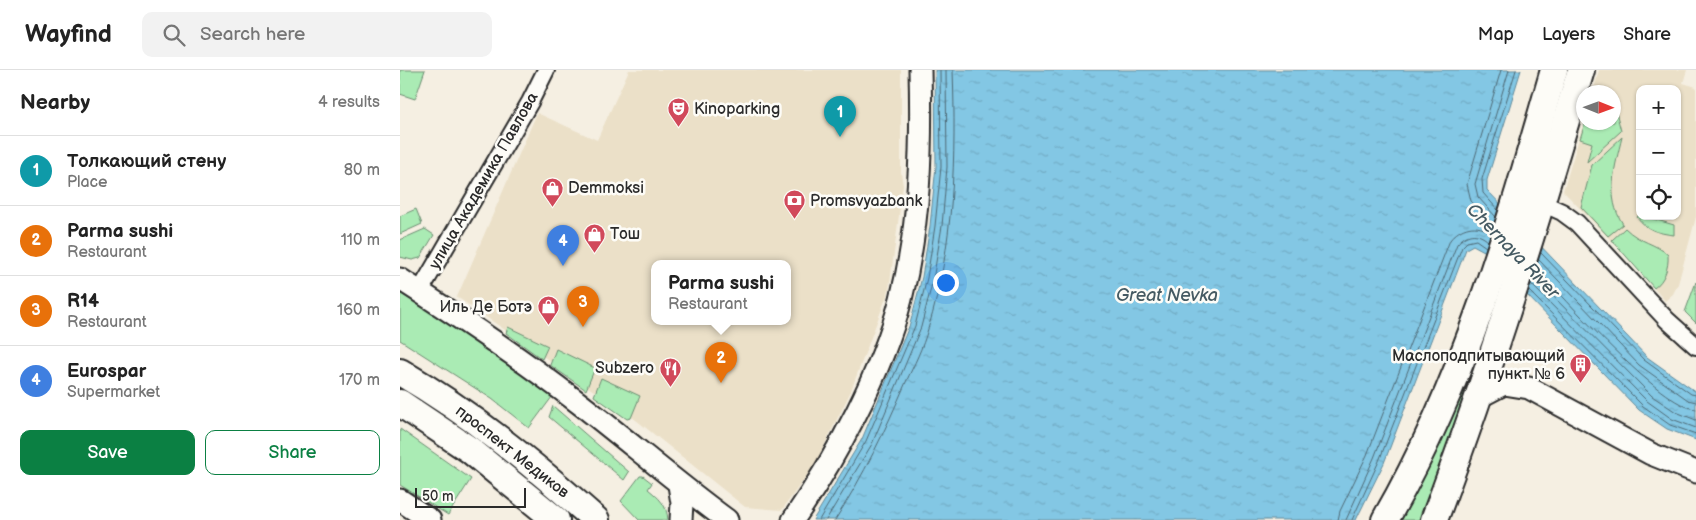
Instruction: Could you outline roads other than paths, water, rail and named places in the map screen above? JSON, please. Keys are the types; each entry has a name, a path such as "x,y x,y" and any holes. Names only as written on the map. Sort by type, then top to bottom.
{"main road":[{"path":"1385,520 1401,493 1464,356 1497,265 1554,70"},
{"path":"1434,520 1481,396 1517,286 1580,70"},
{"name":"проспект Медиков","path":"400,372 461,410 502,439 596,520"},
{"name":"проспект Медиков","path":"400,403 470,450 556,520"}],"street":[{"name":"улица Академика Павлова","path":"420,291 530,102 546,70"},
{"path":"793,520 824,472 854,417 880,358 901,300 914,237 920,178 920,70"},
{"path":"1542,203 1562,212 1577,223 1667,320 1696,346"},
{"path":"400,278 574,399 678,485 727,520"},
{"path":"1481,396 1504,384 1528,388 1651,454 1696,472"},
{"path":"678,485 682,503 681,520"},
{"path":"400,500 430,520"},
{"path":"710,520 721,520"}],"water":[{"name":"Great Nevka","path":"935,70 1521,70 1487,180 1487,190 1647,357 1696,392 1696,440 1667,429 1639,410 1484,251 1473,245 1466,249 1384,463 1356,520 813,520 862,439 910,324 922,277 930,226 936,166"}],"place":[{"name":"Kinoparking","path":"678,128"},
{"name":"Толкающий стену","path":"840,137"},
{"name":"Demmoksi","path":"552,207"},
{"name":"Promsvyazbank","path":"794,220"},
{"name":"Тош","path":"594,253"},
{"name":"Eurospar","path":"563,266"},
{"name":"Иль Де Ботэ","path":"548,326"},
{"name":"R14","path":"583,327"},
{"name":"Parma sushi","path":"721,383"},
{"name":"Маслоподпитывающий пункт № 6","path":"1581,384"},
{"name":"Subzero","path":"670,387"}],"water label":[{"name":"Chernaya River","path":"1513,251"}]}
